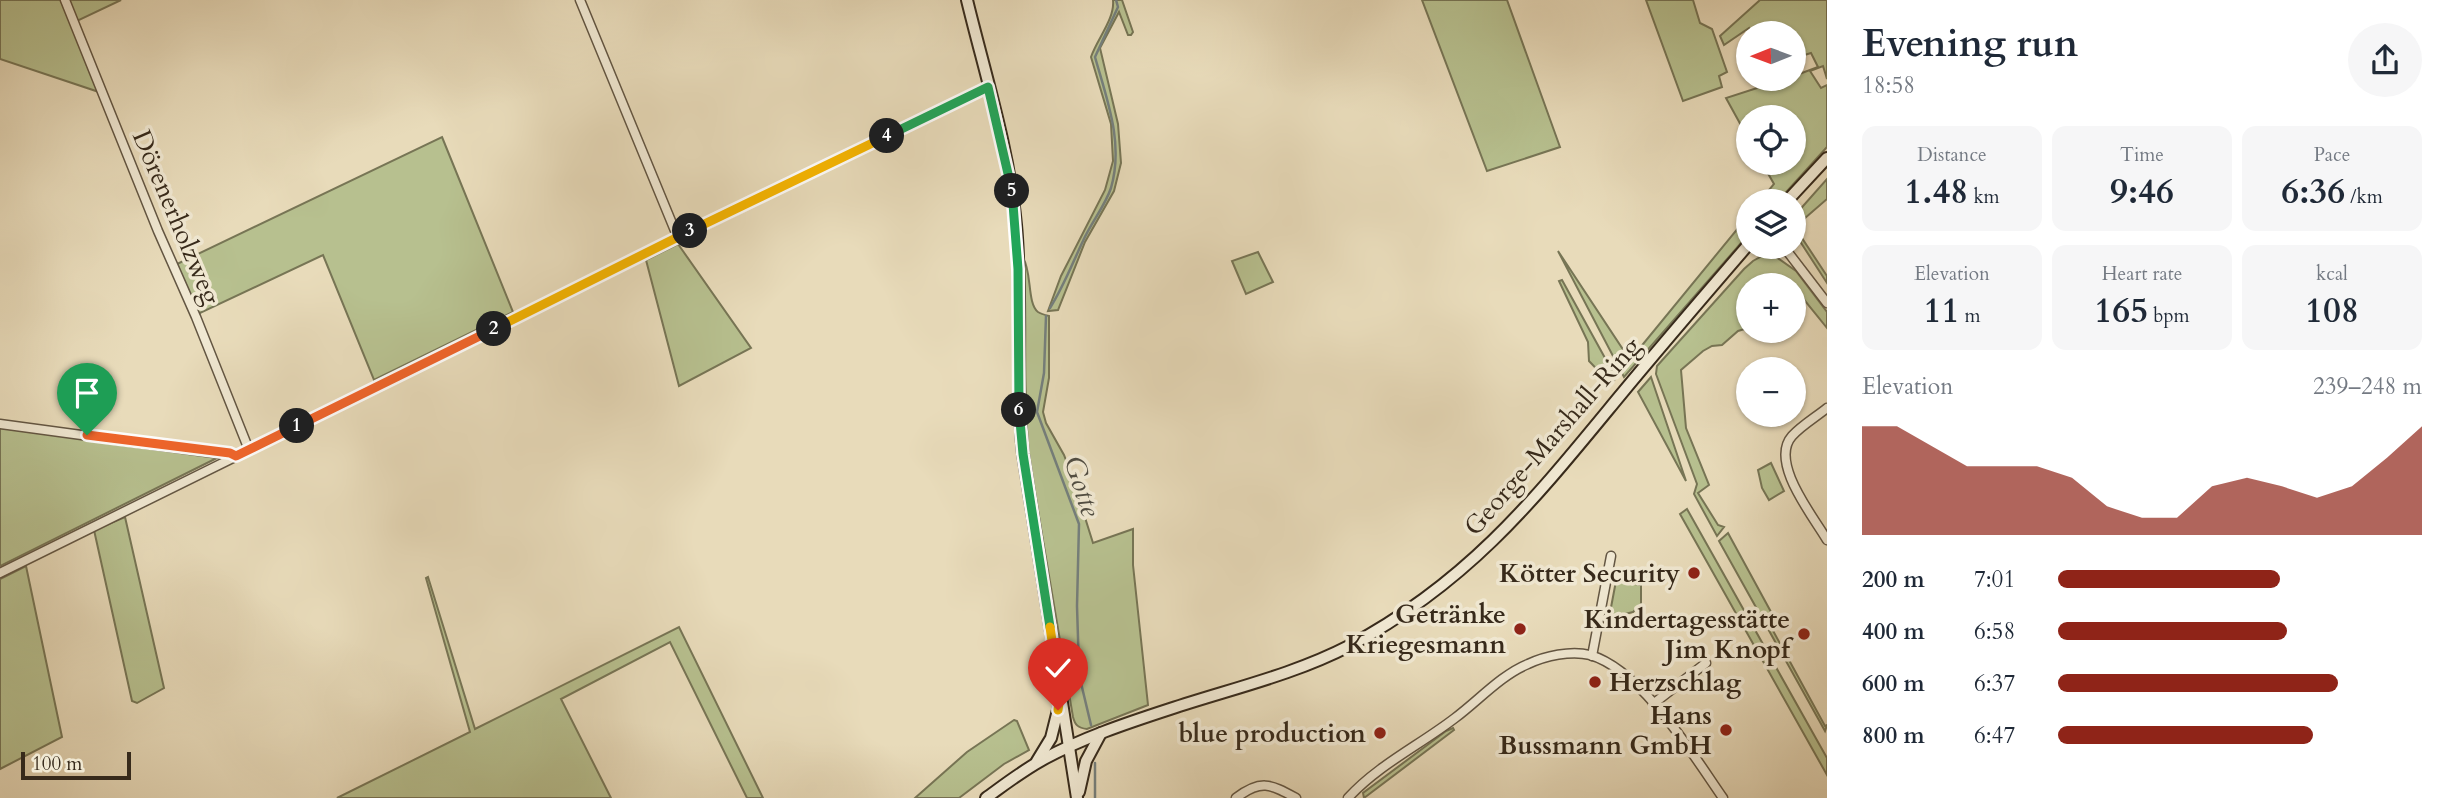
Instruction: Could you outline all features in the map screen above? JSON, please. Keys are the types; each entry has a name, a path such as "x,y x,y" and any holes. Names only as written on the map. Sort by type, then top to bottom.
{"main road":[{"path":"967,0 1012,190 1016,226 1019,411 1023,454 1078,798"},
{"path":"1798,189 1827,158"},
{"name":"George-Marshall-Ring","path":"986,798 1036,764 1101,733 1326,657 1395,620 1447,583 1499,536 1538,494 1736,259"},
{"path":"1036,764 1051,738 1060,696"},
{"path":"1078,798 1086,761 1101,733"}],"street":[{"name":"Dörenerholzweg","path":"65,0 249,450"},
{"path":"580,0 678,237"},
{"path":"0,573 678,237 988,87"},
{"path":"1793,259 1827,303"},
{"path":"1827,408 1791,437 1784,457 1790,477 1827,540"},
{"path":"0,424 230,453 236,456"},
{"path":"1592,656 1611,556"},
{"path":"1348,798 1370,777 1525,665 1550,656 1587,654 1619,670 1653,704 1723,798"},
{"path":"1653,704 1706,663"},
{"path":"1236,798 1260,784 1296,798"}],"green space":[{"path":"0,0 62,0 99,92 0,59"},
{"path":"69,0 121,0 77,21"},
{"path":"1113,0 1122,0 1133,32 1128,35 1119,12 1100,48 1118,124 1121,163 1114,191 1085,242 1058,310 1048,311 1061,276 1105,190 1113,161 1111,124 1091,57 1108,22"},
{"path":"1422,0 1507,0 1560,147 1487,171"},
{"path":"1646,0 1693,0 1700,23 1712,29 1727,72 1719,76 1722,87 1683,101"},
{"path":"1760,0 1827,0 1827,79 1823,66 1810,71 1821,88 1827,85 1827,147 1806,170 1806,105 1736,105 1736,116 1726,98 1748,91 1806,91 1806,72 1818,67 1811,53 1806,54 1806,21 1737,21"},
{"path":"1736,22 1736,37 1724,45 1720,36"},
{"path":"442,137 513,312 374,380 323,255 198,314 177,264"},
{"path":"1769,175 1802,175 1789,189 1770,189 1774,184"},
{"path":"1827,179 1827,199 1806,217 1806,203"},
{"path":"1736,231 1736,249 1624,377 1558,251 1630,360"},
{"path":"678,244 751,348 679,386 646,260"},
{"path":"1806,244 1827,276 1827,283 1806,251"},
{"path":"1258,252 1273,282 1246,294 1232,261"},
{"path":"1023,258 1028,271 1032,302 1039,313 1049,316 1049,378 1043,412 1046,423 1064,455 1093,543 1133,529 1133,565 1148,705 1087,729 1077,726 1073,717 1028,452 1023,411"},
{"path":"1779,259 1798,273 1740,273 1753,261"},
{"path":"1736,278 1736,333 1722,345 1703,351 1681,370 1686,428 1709,485 1698,493 1718,525 1724,527 1717,536 1694,494 1697,484 1656,374 1657,366"},
{"path":"1562,280 1616,378 1611,384 1589,361 1588,342 1559,281"},
{"path":"1806,284 1827,312 1827,328 1806,302"},
{"path":"1651,377 1686,481 1638,392"},
{"path":"0,428 223,455 0,566"},
{"path":"1771,463 1784,491 1769,500 1762,488 1758,470"},
{"path":"1687,509 1827,758 1827,775 1680,514"},
{"path":"125,517 164,688 137,703 132,701 94,530"},
{"path":"1728,533 1777,623 1771,627 1825,726 1827,725 1825,731 1719,541"},
{"path":"26,566 62,737 0,769 0,579"},
{"path":"428,577 475,729 679,627 763,798 747,798 670,642 561,699 611,798 337,798 470,732 426,578"},
{"path":"1616,581 1641,585 1641,604 1633,612 1609,618"},
{"path":"1014,720 1017,721 1029,750 1004,764 959,798 915,798 967,752"},
{"path":"1453,728 1454,730 1364,798 1363,793"}],"waterway":[{"name":"Gotte","path":"1050,308 1105,201 1115,171 1115,138 1095,57 1118,7 1116,0"},
{"name":"Gotte","path":"1046,316 1044,373 1037,412 1079,524 1079,670"},
{"name":"Gotte","path":"1081,683 1091,725"},
{"name":"Gotte","path":"1095,763 1095,798"}],"place":[{"name":"Kötter Security","path":"1694,573"},
{"name":"Getränke Kriegesmann","path":"1520,629"},
{"name":"Kindertagesstätte Jim Knopf","path":"1804,634"},
{"name":"Herzschlag","path":"1595,682"},
{"name":"Hans Bussmann GmbH","path":"1726,730"},
{"name":"blue production","path":"1380,733"}],"route":[{"path":"87,435 230,453 236,456 988,87 1012,190 1016,226 1019,411 1023,454 1060,696 1058,710"}]}
